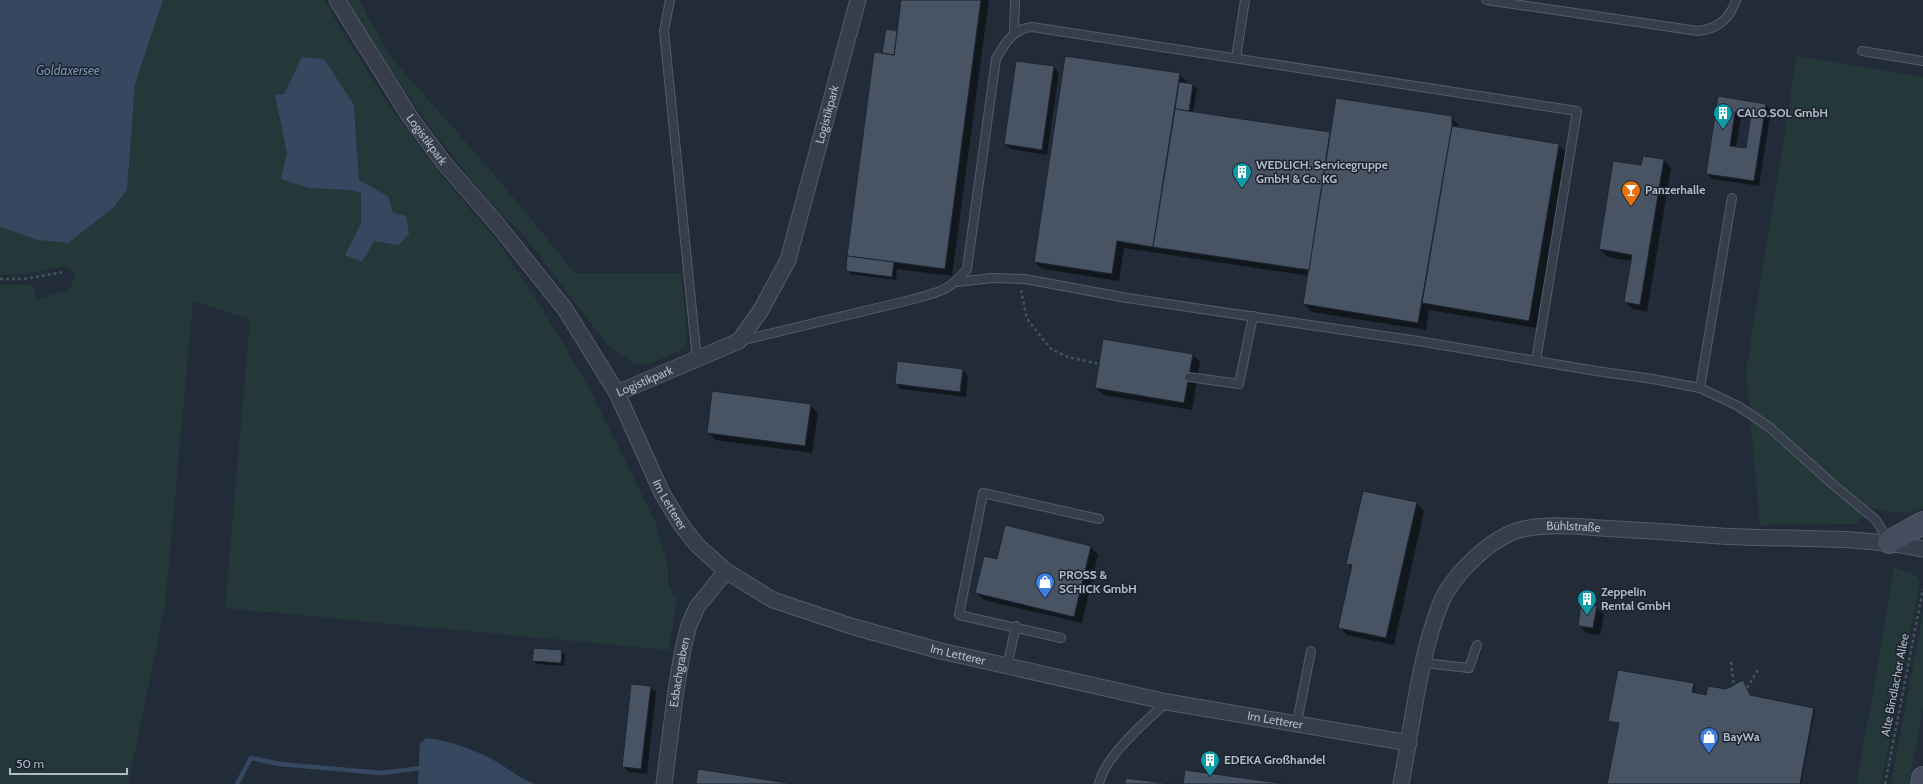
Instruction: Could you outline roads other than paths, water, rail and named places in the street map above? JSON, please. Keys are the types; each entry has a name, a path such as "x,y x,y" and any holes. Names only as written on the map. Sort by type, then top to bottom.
{"main road":[{"path":"1889,542 1923,523"},
{"path":"1922,784 1923,778"}],"street":[{"name":"Logistikpark","path":"337,0 410,118 444,163 497,224 565,309 617,393 739,341 761,310 788,260 858,0"},
{"name":"Im Letterer","path":"617,393 662,493 682,526 698,546 726,571 773,600 898,640 1007,666 1168,702 1297,722 1409,743"},
{"name":"Bühlstraße","path":"1400,784 1424,663 1440,603 1470,562 1489,544 1522,529 1557,525 1733,538 1851,539 1889,542 1923,549"},
{"name":"Esbachgraben","path":"664,784 683,649 697,607 726,571"}],"lane":[{"path":"670,0 664,31 697,360"},
{"path":"957,282 967,269 996,59 1014,32 1015,0"},
{"path":"1236,58 1245,0"},
{"path":"1486,0 1698,31 1709,30 1720,24 1729,16 1736,0"},
{"path":"1014,32 1023,28 1032,27 1577,111 1536,361"},
{"path":"1862,51 1923,61"},
{"path":"1700,388 1732,198"},
{"path":"739,341 828,321 884,305 914,299 940,291 957,282 992,278 1017,279 1127,298 1418,341 1652,379 1700,388 1738,406 1770,427 1836,487 1876,520 1889,542"},
{"path":"1189,377 1239,384 1253,316"},
{"path":"1061,638 1016,626 959,615 983,492 1099,519"},
{"path":"1007,666 1016,626"},
{"path":"1424,663 1469,668 1478,645"},
{"path":"1297,722 1311,651"},
{"path":"1099,784 1100,777 1116,753 1142,725 1168,702"}],"water":[{"name":"Goldaxersee","path":"0,0 163,0 135,84 127,190 114,207 68,243 38,240 0,227"},
{"path":"302,57 324,59 354,105 359,180 388,196 393,213 406,216 409,234 399,245 374,241 362,262 345,255 361,223 361,193 351,190 308,188 281,179 287,154 275,95 284,94"},
{"path":"427,738 445,741 472,750 497,762 520,777 535,784 418,784 420,743"}],"waterway":[{"path":"237,784 251,758 280,764 381,773 422,768"}],"place":[{"name":"CALO.SOL GmbH","path":"1723,130"},
{"name":"WEDLICH. Servicegruppe GmbH & Co. KG","path":"1242,189"},
{"name":"Panzerhalle","path":"1631,207"},
{"name":"PROSS & SCHICK GmbH","path":"1045,599"},
{"name":"Zeppelin Rental GmbH","path":"1587,616"},
{"name":"BayWa","path":"1709,754"},
{"name":"EDEKA Großhandel","path":"1210,777"}]}
